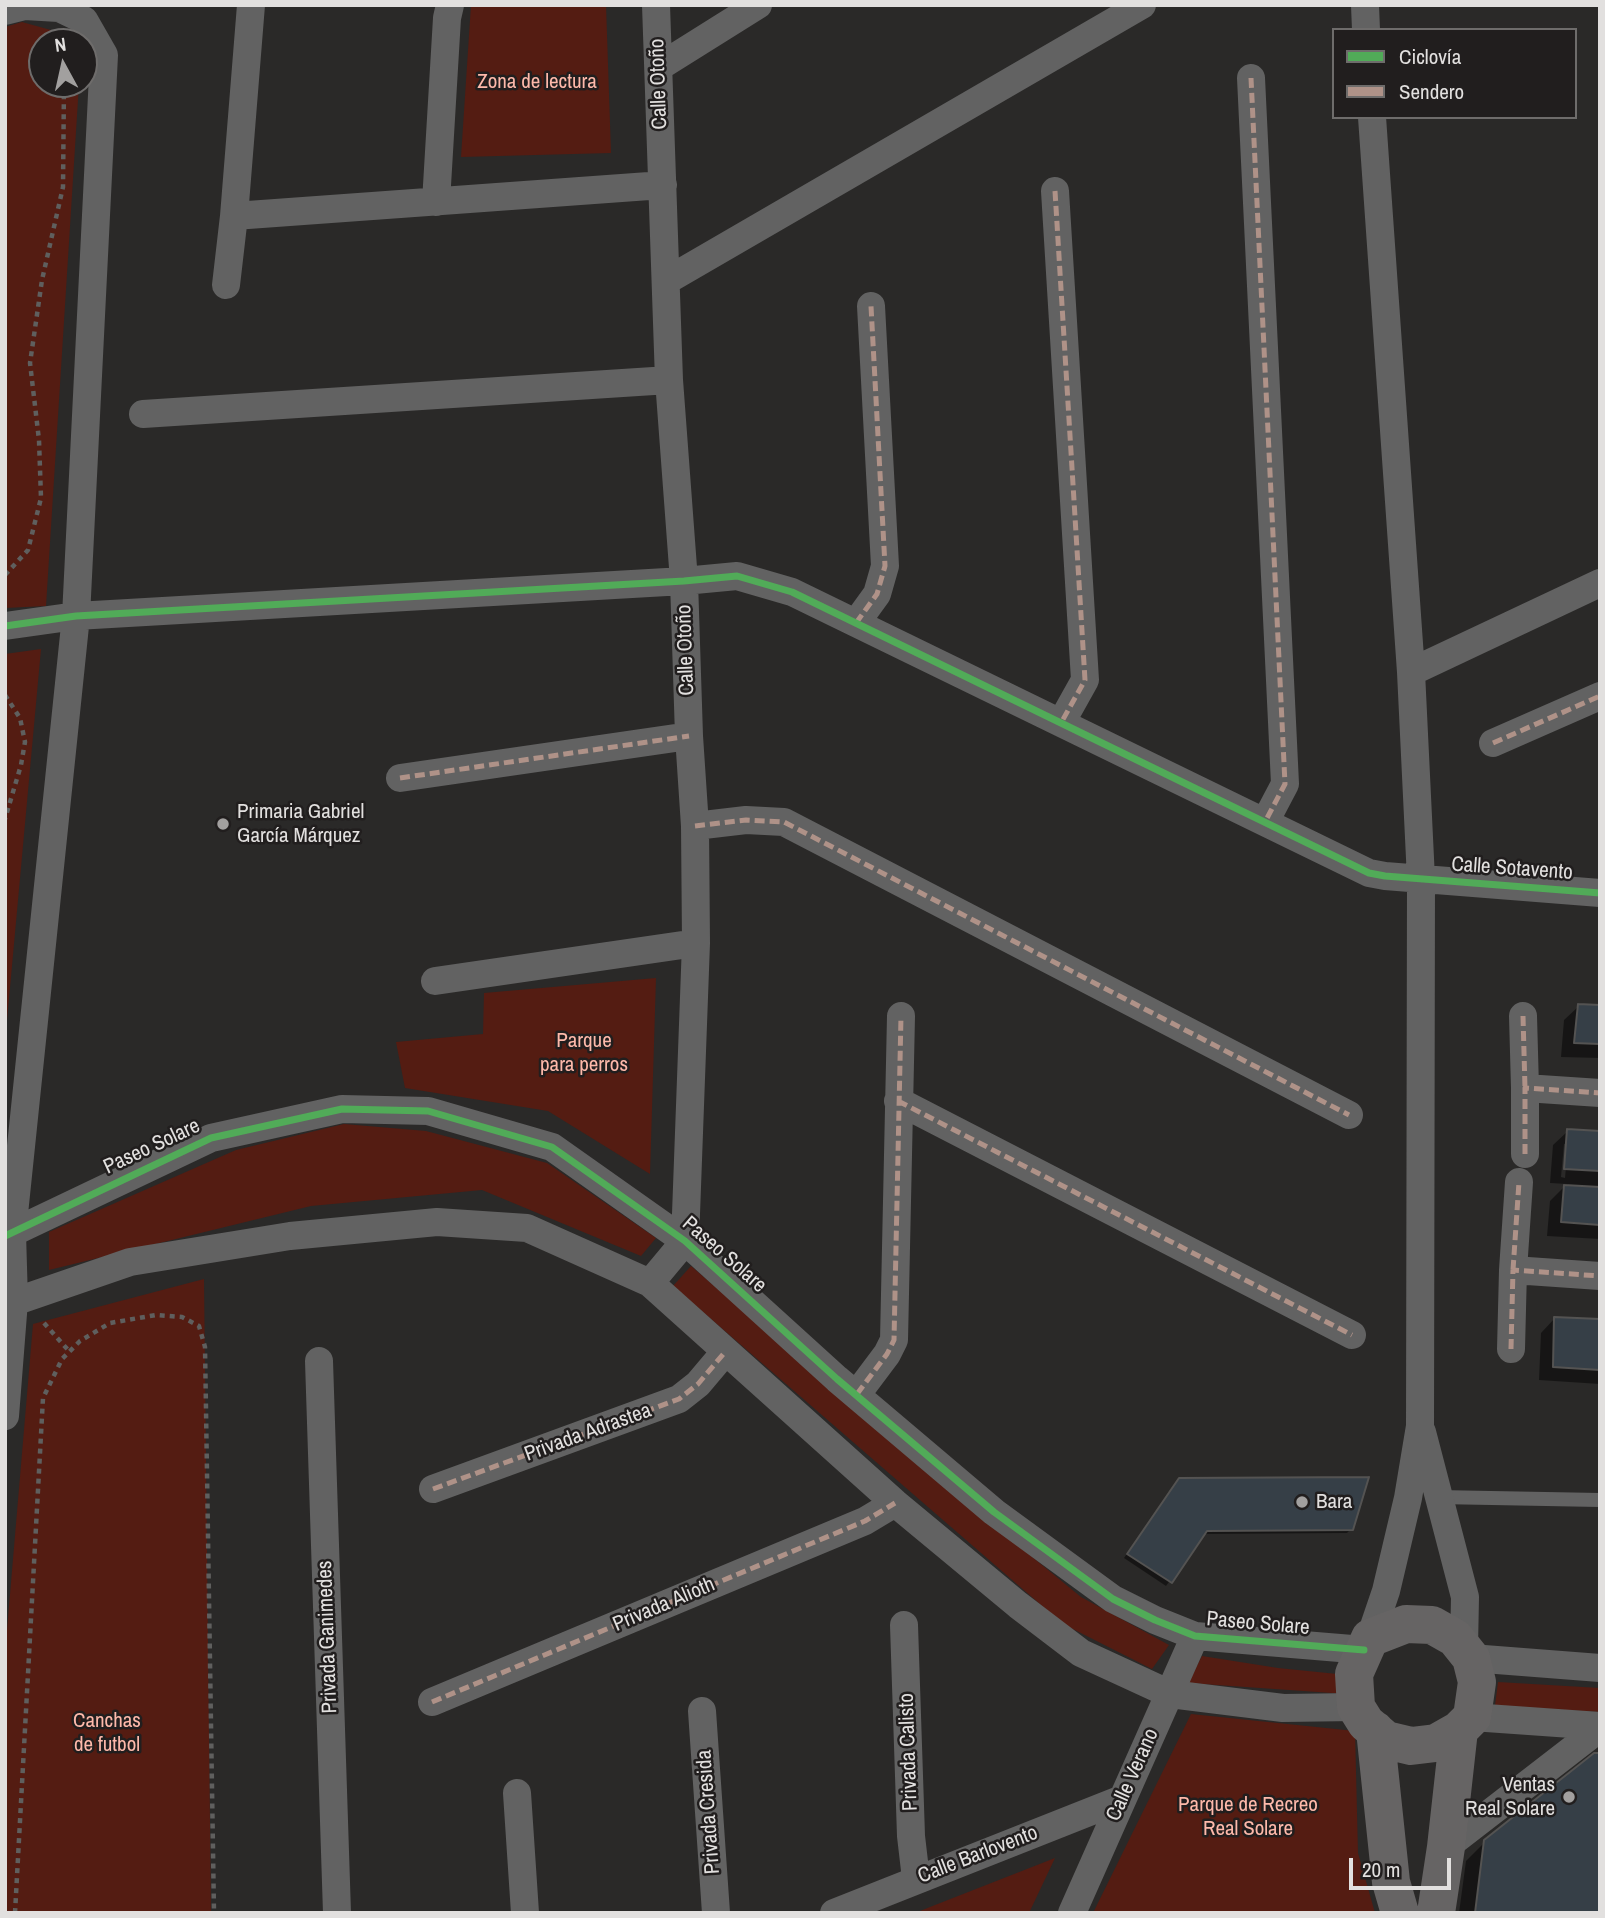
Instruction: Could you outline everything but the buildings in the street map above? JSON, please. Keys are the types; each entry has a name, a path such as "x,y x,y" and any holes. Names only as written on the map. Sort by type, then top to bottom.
{"main road":[{"path":"1400,1913 1391,1882 1365,1719 1354,1674 1367,1644 1406,1624 1432,1625 1455,1637 1467,1653 1477,1682 1466,1723 1436,1913"},
{"path":"1365,1719 1386,1740 1411,1746 1436,1743 1466,1723"}],"street":[{"path":"226,285 251,5"},
{"path":"436,202 450,5"},
{"name":"Calle Otoño","path":"656,5 669,380 684,581 695,826 696,943 685,1241"},
{"path":"659,67 758,5"},
{"path":"666,281 1142,5"},
{"path":"1365,5 1366,28"},
{"path":"5,11 25,6 59,8 84,20 104,55 76,616 9,1234 10,1303 5,1416"},
{"path":"1251,78 1285,784 1265,822"},
{"path":"1367,1644 1386,1591 1408,1498 1420,1426 1421,880 1410,672 1372,119"},
{"path":"234,216 663,185"},
{"path":"1055,191 1085,680 1061,723"},
{"path":"856,623 877,594 885,566 871,306"},
{"path":"143,414 669,380"},
{"name":"Calle Sotavento","path":"5,626 76,616 737,576 792,592 1369,873 1421,880 1600,893"},
{"path":"1410,672 1600,583"},
{"path":"1493,743 1600,696"},
{"path":"400,778 689,736"},
{"path":"695,826 746,820 783,822 1349,1115"},
{"path":"435,981 696,943"},
{"path":"857,1394 887,1354 894,1340 901,1016"},
{"path":"1523,1016 1525,1154"},
{"path":"1525,1088 1600,1093"},
{"path":"898,1101 1352,1335"},
{"name":"Paseo Solare","path":"9,1234 211,1138 342,1109 428,1111 552,1147 685,1241 836,1379 994,1512 1113,1599 1195,1636 1367,1644"},
{"path":"1511,1349 1519,1182"},
{"path":"10,1303 130,1262 290,1236 437,1222 527,1228 650,1283 895,1503 1081,1653 1170,1694 1365,1719"},
{"path":"650,1283 685,1241"},
{"path":"1513,1270 1600,1276"},
{"name":"Privada Adrastea","path":"433,1489 679,1399 698,1384 725,1352"},
{"name":"Privada Ganimedes","path":"319,1361 337,1913"},
{"path":"1420,1426 1465,1597 1467,1653 1600,1668"},
{"name":"Privada Alioth","path":"432,1702 865,1521 895,1503"},
{"name":"Privada Calisto","path":"904,1625 916,1879"},
{"name":"Calle Verano","path":"1072,1913 1195,1636"},
{"name":"Privada Cresida","path":"702,1711 716,1913"},
{"path":"1466,1723 1600,1727"},
{"path":"1446,1847 1600,1727"},
{"path":"517,1793 525,1913"},
{"name":"Calle Barlovento","path":"834,1913 1122,1799"}],"lane":[{"path":"1408,1498 1600,1500"}],"path":[{"path":"5,575 27,550 41,498 39,440 30,363 42,280 63,187 64,98"},
{"path":"5,695 20,718 25,742 5,819"},
{"path":"15,1913 43,1398 62,1359 80,1341 110,1323 156,1315 182,1317 199,1326 205,1347 214,1913"}],"green space":[{"name":"Zona de lectura","path":"471,5 606,5 611,153 461,157"},
{"path":"22,22 44,28 28,28 28,98 78,98 46,606 5,608 5,27"},
{"path":"41,649 5,1042 5,654"},
{"name":"Parque para perros","path":"656,978 650,1174 548,1111 405,1088 396,1042 483,1034 484,993"},
{"path":"344,1124 426,1131 547,1163 656,1238 641,1256 482,1190 311,1206 49,1270 49,1232 236,1150"},
{"path":"691,1266 981,1515 1081,1597 1169,1645 1152,1669 1063,1624 673,1286"},
{"name":"Canchas de futbol","path":"204,1279 211,1913 5,1913 5,1653 33,1324"},
{"path":"1202,1656 1278,1668 1357,1676 1361,1695 1188,1683"},
{"path":"1498,1682 1600,1688 1600,1712 1495,1706"},
{"name":"Parque de Recreo Real Solare","path":"1191,1714 1355,1731 1358,1853 1375,1913 1093,1913"},
{"path":"1055,1858 1029,1913 915,1913 930,1907"}],"marked path":[{"path":"1251,78 1285,784 1265,822"},
{"path":"1055,191 1085,680 1061,723"},
{"path":"856,623 877,594 885,566 871,306"},
{"path":"1493,743 1600,696"},
{"path":"400,778 689,736"},
{"path":"695,826 746,820 784,822 1349,1115"},
{"path":"857,1394 887,1354 894,1340 901,1016"},
{"path":"1523,1016 1525,1088"},
{"path":"1525,1154 1525,1088 1600,1093"},
{"path":"898,1101 1352,1335"},
{"path":"1513,1270 1519,1182"},
{"path":"1511,1349 1513,1270 1600,1276"},
{"path":"433,1489 679,1399 698,1384 725,1352"},
{"path":"432,1702 865,1521 895,1503"}],"cycle path":[{"path":"5,626 76,616 737,576 792,592 1369,873 1600,893"},
{"path":"5,1236 211,1138 342,1109 428,1111 552,1147 685,1241 837,1379 994,1512 1113,1599 1195,1636 1364,1650"}],"place":[{"name":"Primaria Gabriel García Márquez","path":"223,824"},
{"name":"Bara","path":"1302,1502"},
{"name":"Ventas Real Solare","path":"1569,1797"}]}
